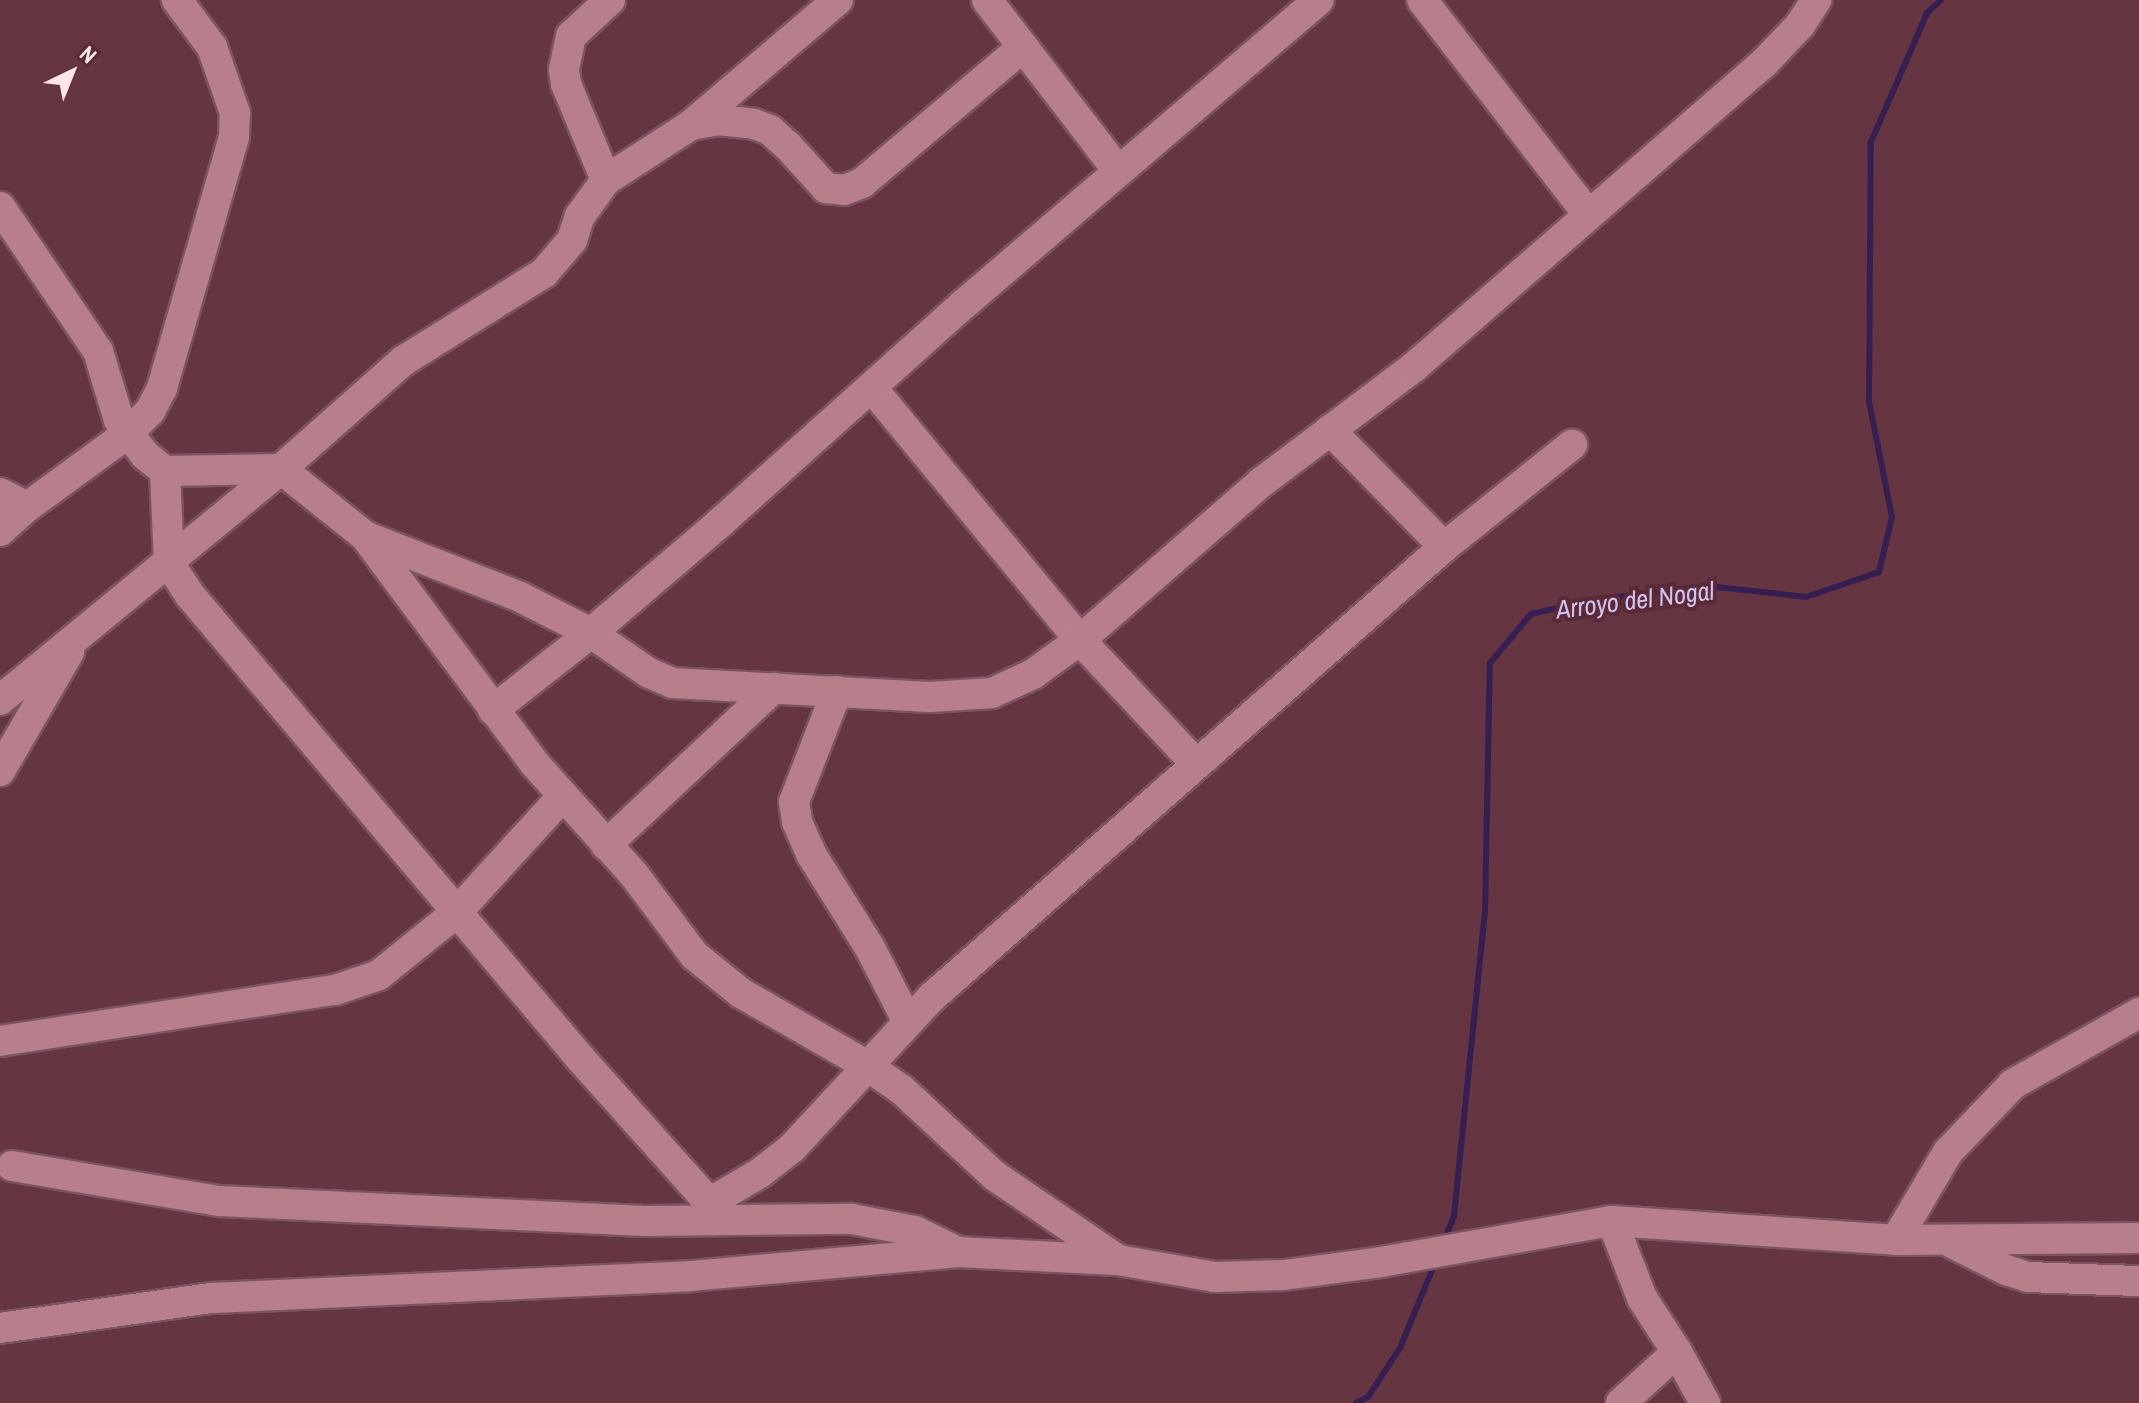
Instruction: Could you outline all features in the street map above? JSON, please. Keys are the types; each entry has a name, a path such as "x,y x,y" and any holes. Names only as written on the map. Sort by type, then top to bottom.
{"street":[{"path":"0,531 27,507 127,434 150,411 162,388 234,137 235,113 212,47 177,0"},
{"path":"606,180 566,84 564,69 571,36 610,0"},
{"path":"0,700 281,469 403,361 544,273 572,240 580,216 606,180 691,125 838,0"},
{"path":"987,0 1118,171"},
{"path":"493,710 591,633 1118,171 1319,0"},
{"path":"1422,0 1588,214"},
{"path":"365,536 520,597 591,633 660,680 691,686 930,697 992,693 1033,674 1080,640 1250,491 1414,367 1764,63 1800,25 1816,0"},
{"path":"691,125 718,120 754,124 770,130 826,188 844,190 862,183 1023,47"},
{"path":"0,207 98,351 127,434 145,455 165,471 281,469 365,536 493,710 563,796 654,898 694,955 714,973 778,1017 866,1065 934,1117 995,1176 1118,1260"},
{"path":"872,388 1080,640 1196,764"},
{"path":"1330,430 1444,547"},
{"path":"717,1212 817,1124 866,1065 908,1022 1444,547 1572,445"},
{"path":"165,471 169,563 211,622 717,1212"},
{"path":"0,493 27,507"},
{"path":"0,771 39,709 75,640"},
{"path":"606,845 774,688"},
{"path":"837,691 794,802 797,822 811,854 870,948 908,1022"},
{"path":"0,1041 148,1015 335,990 379,975 457,912 563,796"},
{"path":"1896,1240 1948,1152 2013,1084 2139,1013"},
{"path":"12,1166 220,1201 422,1213 717,1212 852,1219 915,1231 958,1252"},
{"path":"1612,1221 1642,1298 1705,1403"},
{"path":"0,1328 212,1298 690,1276 958,1252 1118,1260 1198,1275 1284,1275 1381,1262 1612,1221 1896,1240 2139,1238"},
{"path":"1946,1240 2006,1270 2028,1277 2139,1281"},
{"path":"1621,1403 1677,1352"}],"waterway":[{"name":"Arroyo del Nogal","path":"1444,1241 1454,1216 1485,913 1490,663 1531,614 1593,600 1708,586 1806,597 1879,572 1892,517 1869,402 1871,142 1927,13 1941,0"},
{"name":"Arroyo del Nogal","path":"1356,1403 1368,1397 1400,1348 1435,1263"}]}
